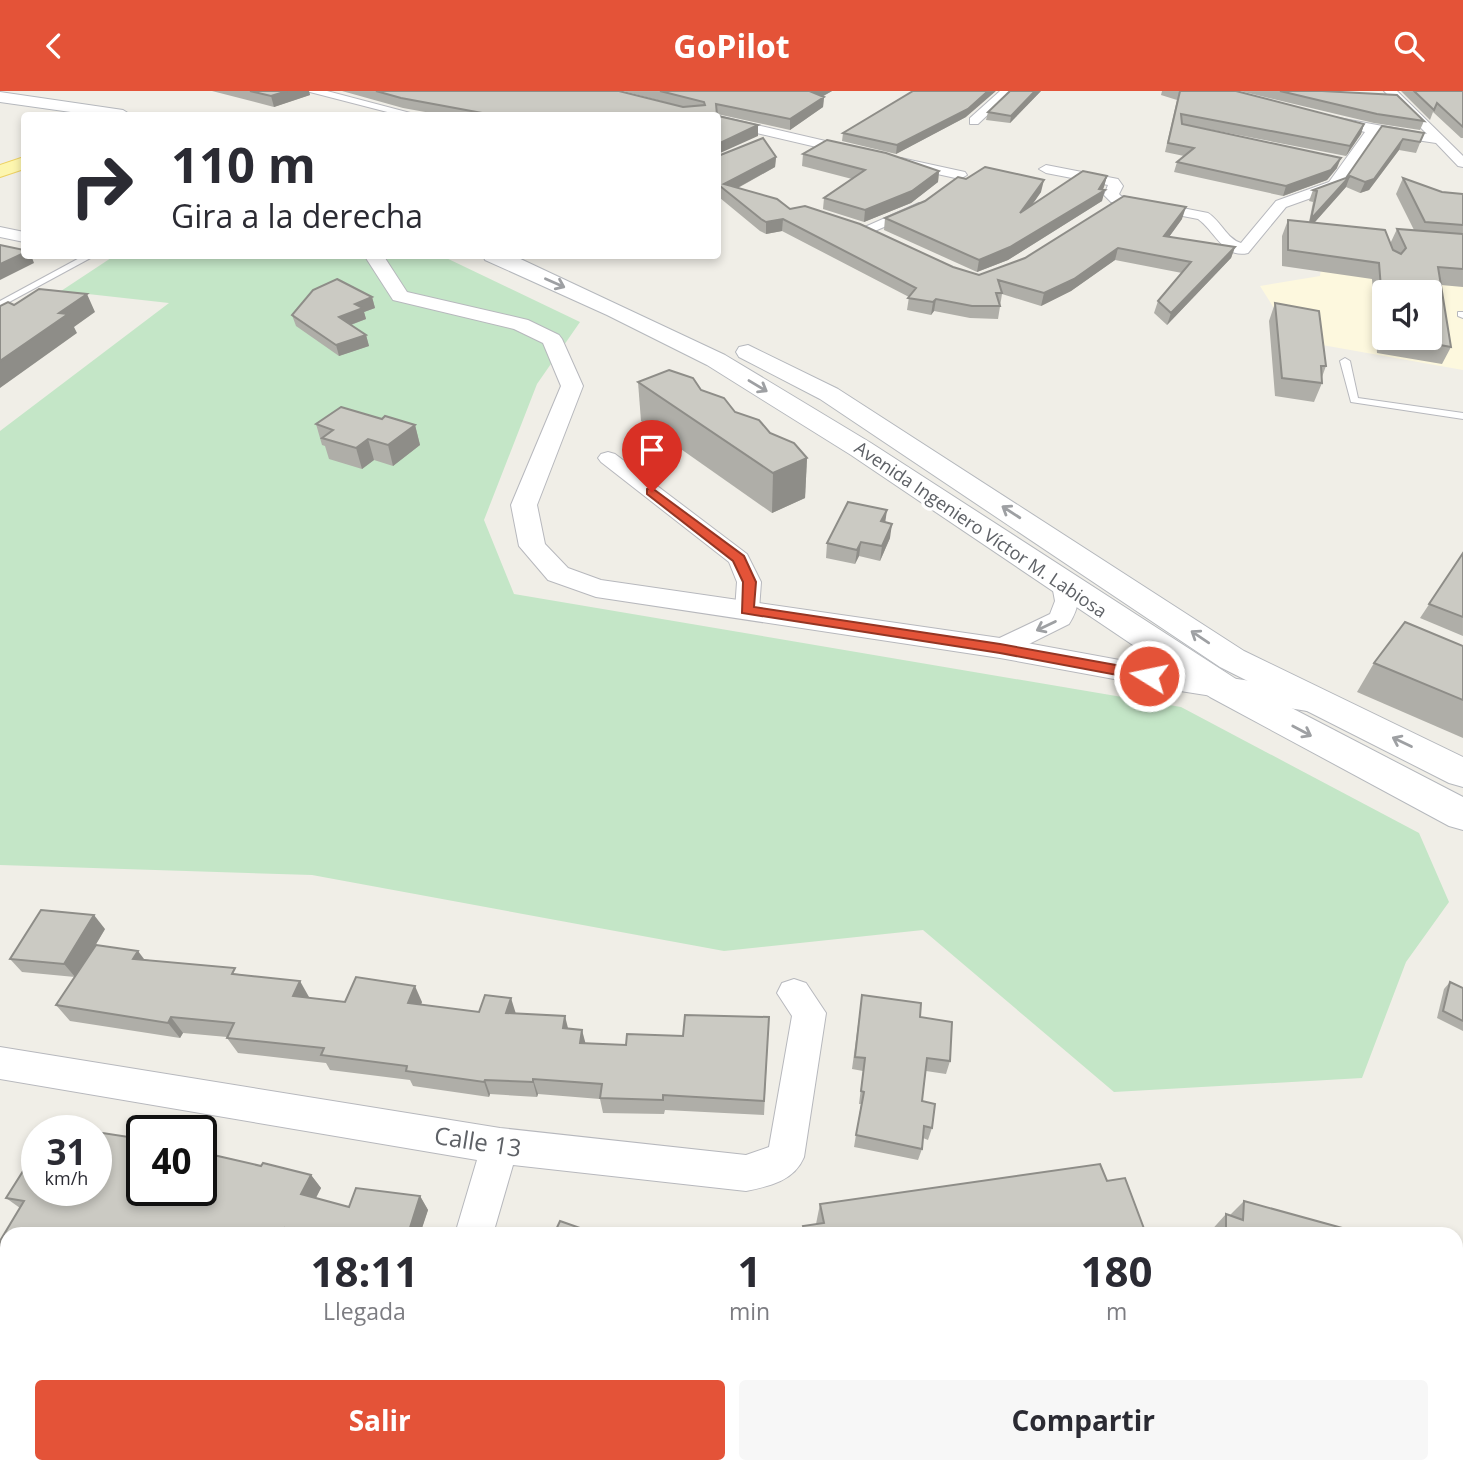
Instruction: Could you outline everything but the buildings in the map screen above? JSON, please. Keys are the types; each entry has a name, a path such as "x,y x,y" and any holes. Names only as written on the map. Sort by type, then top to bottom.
{"main road":[{"path":"0,97 102,112"},
{"path":"0,107 38,112"},
{"path":"0,171 21,164"},
{"name":"Avenida Ingeniero Víctor M. Labiosa","path":"502,259 615,310 716,360 861,449 1223,688 1463,815"},
{"name":"Avenida Ingeniero Víctor M. Labiosa","path":"553,259 678,317 828,394 1124,585 1232,659 1463,773"}],"street":[{"path":"312,91 400,112"},
{"path":"974,121 1007,91"},
{"path":"1391,95 1463,163"},
{"path":"1307,114 1373,130 1463,145"},
{"path":"721,122 875,157 955,179"},
{"path":"1046,169 1112,182 1116,186 1111,195 1116,199 1203,216 1212,222 1228,244 1244,249 1281,204 1335,185 1345,163 1373,130"},
{"path":"753,146 776,135"},
{"path":"888,241 860,228 918,208 928,200"},
{"path":"0,232 21,236"},
{"path":"376,259 400,296 521,324 552,339 572,386 524,505 532,546 558,574 596,587 1000,648 1223,688 1320,702"},
{"path":"608,458 739,559 749,582 747,610"},
{"path":"1000,648 1060,619 1067,601 1064,585"},
{"name":"Calle 13","path":"0,1063 500,1146 746,1173 769,1168 786,1157 809,1013 794,993"},
{"path":"476,1227 500,1146"}],"lane":[{"path":"0,304 84,259"},
{"path":"1345,361 1354,400 1463,416"}],"shaded area":[{"path":"1322,262 1463,273 1463,370 1294,340 1260,286 1320,276"}],"green space":[{"path":"109,259 448,259 580,322 537,384 484,520 514,594 1181,707 1419,833 1449,902 1406,962 1362,1078 1114,1092 923,930 724,951 312,875 0,865 0,431 169,303 61,291"}],"route":[{"path":"652,492 739,559 749,582 747,610 1000,648 1149,676"}]}
